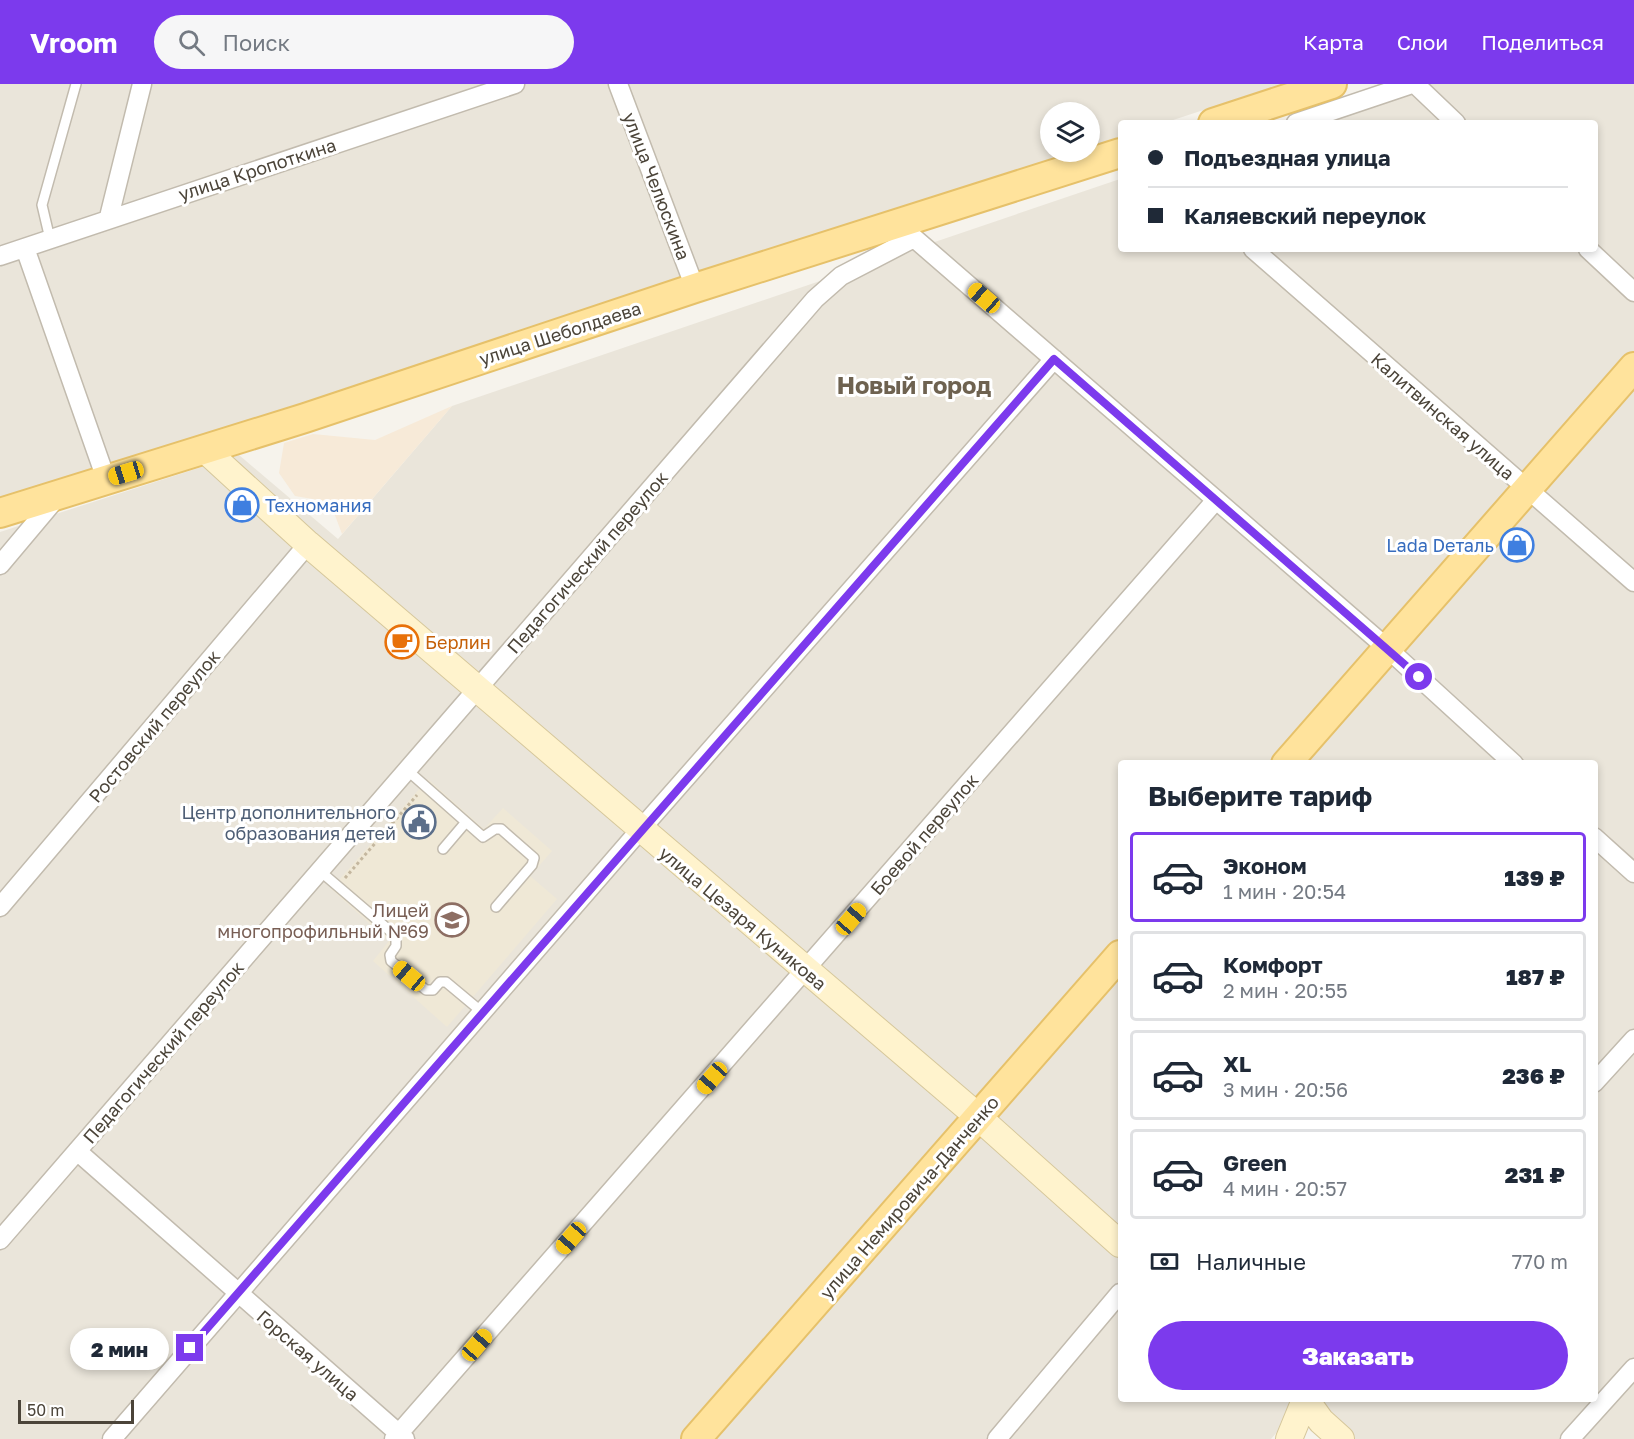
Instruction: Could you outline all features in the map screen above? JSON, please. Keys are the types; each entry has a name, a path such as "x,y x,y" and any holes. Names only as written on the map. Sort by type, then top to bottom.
{"main road":[{"path":"1224,120 1284,103 1332,84"},
{"name":"улица Шеболдаева","path":"0,513 204,449 695,288 906,231 1118,154"},
{"path":"1289,760 1634,367"},
{"name":"улица Немировича-Данченко","path":"696,1439 1118,957"}],"street":[{"path":"109,217 142,84"},
{"name":"улица Кропоткина","path":"0,256 109,217 515,84"},
{"name":"улица Челюскина","path":"618,84 695,288"},
{"path":"1284,103 1413,84 1453,120"},
{"path":"906,231 1387,648 1510,760"},
{"name":"Педагогический переулок","path":"0,1240 815,299 842,276 906,231"},
{"path":"25,248 106,479"},
{"name":"Калитвинская улица","path":"1256,252 1634,582"},
{"path":"1591,252 1634,292"},
{"path":"112,1439 640,830 1054,359"},
{"name":"улица Цезаря Куникова","path":"204,449 308,544 979,1118 1118,1242"},
{"path":"0,565 62,493"},
{"name":"Боевой переулок","path":"400,1437 1216,500"},
{"name":"Ростовский переулок","path":"0,907 308,544"},
{"path":"1598,841 1634,873"},
{"path":"1598,1079 1634,1039"},
{"name":"Горская улица","path":"77,1151 400,1437"},
{"path":"997,1439 1118,1295"},
{"path":"1570,1439 1634,1368"},
{"path":"1289,1439 1305,1402"},
{"path":"1307,1402 1321,1421 1341,1439"}],"lane":[{"path":"51,239 42,205 76,84"},
{"path":"407,770 483,837 489,836 495,829 501,829 534,858 532,865 495,907"},
{"path":"443,849 466,822"},
{"path":"320,871 396,936 396,946 390,955 391,961 426,990 433,990 440,982 446,982 482,1012"}],"path":[{"path":"338,886 425,786"},
{"path":"379,827 385,832"}],"shaded area":[{"path":"0,84 1283,84 1173,120 1118,120 1118,138 1100,143 1100,102 1040,102 1040,162 1046,162 0,503"},
{"path":"1398,84 1634,84 1634,1439 1353,1439 1309,1402 1598,1402 1598,760 1118,760 1118,1402 1302,1402 1271,1439 0,1439 0,532 239,455 338,539 452,406 1118,180 1118,252 1598,252 1598,120 1292,120"},
{"path":"452,406 342,534 330,502 295,496 279,473 284,443 313,434 375,440"},
{"name":"Лицей многопрофильный №69","path":"428,779 484,829 503,808 552,851 530,876 557,899 447,1027 373,961 389,941 331,889"}],"place":[{"name":"Техномания","path":"242,505"},
{"name":"Lada Dеталь","path":"1517,545"},
{"name":"Берлин","path":"402,642"},
{"name":"Центр дополнительного образования детей","path":"419,822"},
{"name":"Лицей многопрофильный №69","path":"452,920"}],"district":[{"name":"Новый город","path":"914,384"}],"route":[{"path":"190,1348 640,830 1054,359 1419,677"}]}
